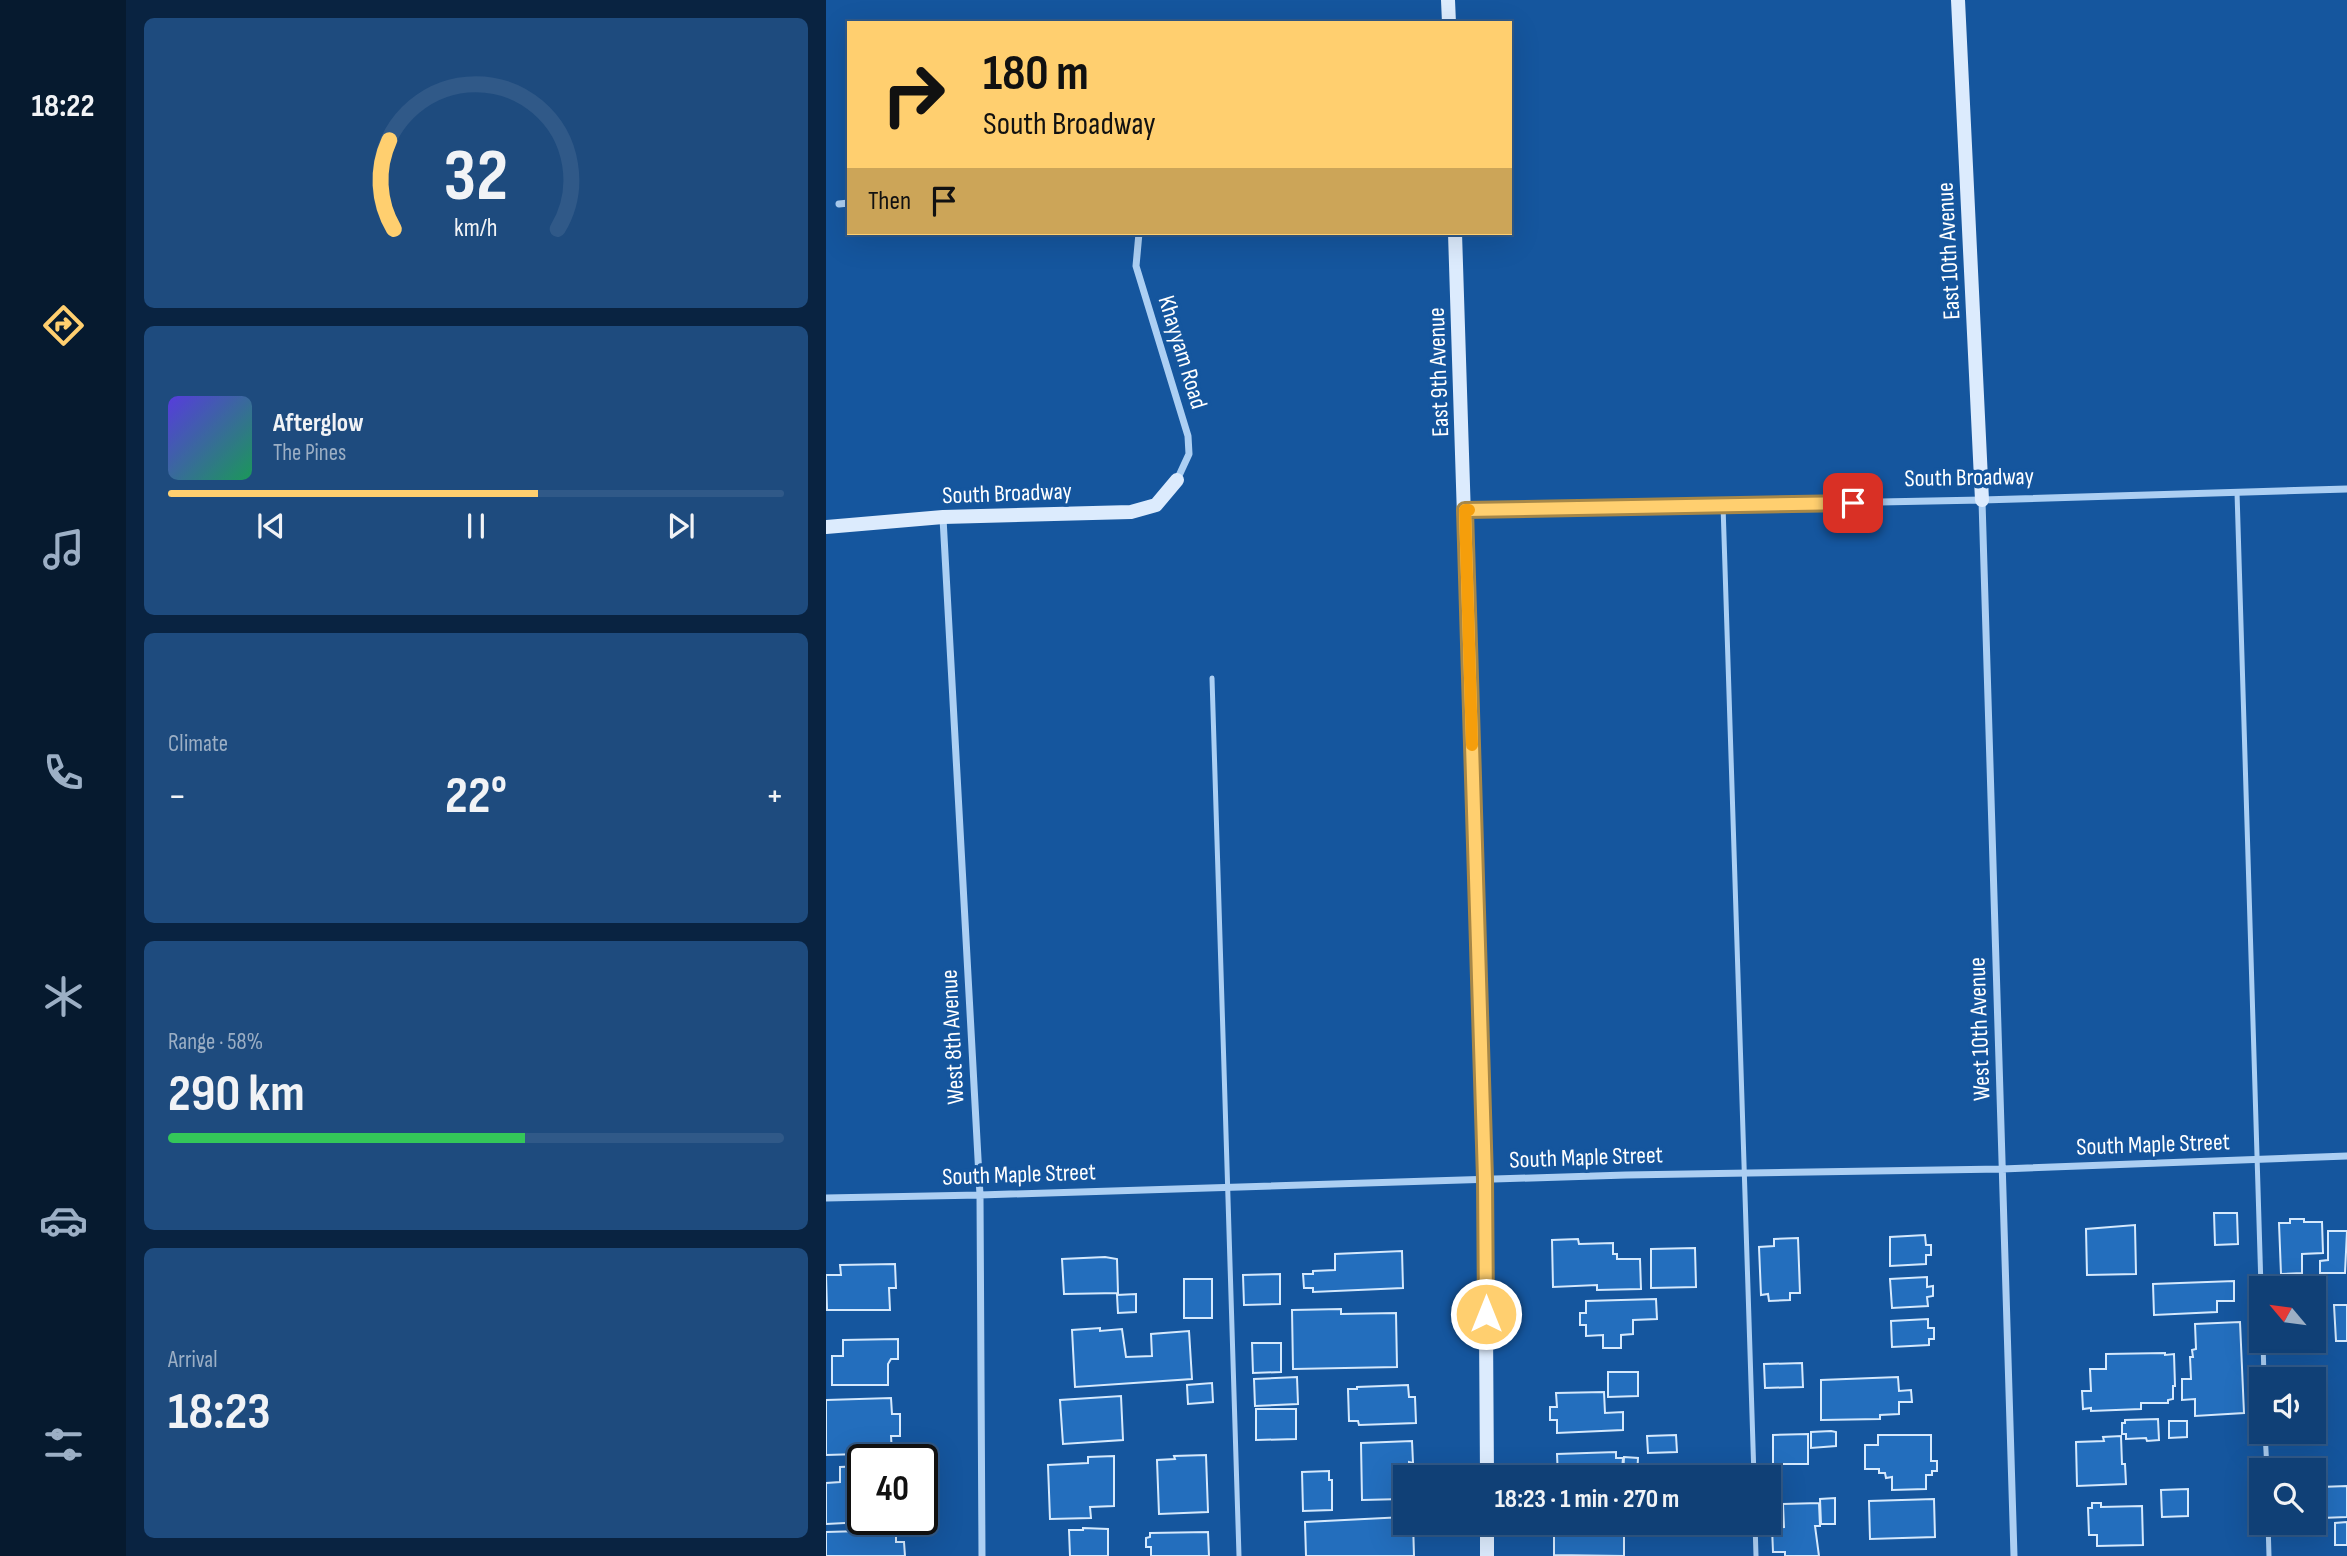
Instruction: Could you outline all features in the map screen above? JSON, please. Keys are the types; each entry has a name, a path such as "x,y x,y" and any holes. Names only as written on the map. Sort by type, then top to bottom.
{"street":[{"path":"1448,0 1449,21"},
{"name":"East 10th Avenue","path":"1958,0 1982,500"},
{"path":"839,204 847,203"},
{"name":"Khayyam Road","path":"1139,235 1136,266 1188,436 1189,454 1177,480"},
{"name":"East 9th Avenue","path":"1455,235 1485,1179 1487,1465"},
{"name":"South Broadway","path":"826,527 943,517 1130,512 1156,505 1177,480"},
{"name":"South Broadway","path":"1465,510 1982,500 2347,489"},
{"name":"West 10th Avenue","path":"1982,500 2014,1556"},
{"name":"West 8th Avenue","path":"943,517 980,1195 982,1556"},
{"name":"South Maple Street","path":"826,1198 1485,1179 2002,1169 2347,1156"},
{"path":"1487,1535 1487,1556"}],"lane":[{"path":"2237,492 2261,1276"},
{"path":"1723,505 1754,1465"},
{"path":"1212,678 1239,1556"},
{"path":"1755,1535 1756,1556"},
{"path":"2268,1535 2269,1556"}],"building":[{"path":"2214,1213 2237,1213 2238,1244 2215,1245"},
{"path":"2290,1219 2322,1222 2323,1253 2302,1254 2302,1273 2281,1274 2279,1223 2290,1223"},
{"path":"2135,1225 2136,1274 2087,1275 2086,1229"},
{"path":"2328,1231 2347,1231 2345,1273 2320,1273 2320,1261 2328,1260"},
{"path":"1925,1235 1926,1245 1931,1245 1931,1255 1926,1255 1926,1264 1890,1266 1890,1237"},
{"path":"1798,1238 1800,1293 1790,1293 1790,1300 1769,1301 1768,1294 1761,1295 1759,1247 1774,1246 1774,1239"},
{"path":"1578,1239 1579,1244 1613,1243 1613,1254 1617,1254 1617,1259 1640,1259 1641,1289 1597,1290 1597,1285 1553,1287 1552,1240"},
{"path":"1695,1248 1696,1287 1651,1288 1651,1249"},
{"path":"1402,1251 1403,1288 1313,1292 1313,1288 1304,1288 1303,1274 1335,1270 1335,1254"},
{"path":"1062,1259 1117,1259 1118,1293 1064,1294"},
{"path":"895,1264 896,1288 889,1288 890,1310 827,1310 826,1275 841,1275 840,1265"},
{"path":"1280,1274 1280,1304 1244,1305 1243,1275"},
{"path":"1927,1277 1927,1287 1933,1286 1933,1296 1927,1297 1928,1306 1892,1308 1890,1279"},
{"path":"1184,1279 1212,1279 1212,1318 1184,1318"},
{"path":"2234,1281 2234,1301 2217,1301 2217,1312 2154,1315 2153,1284"},
{"path":"1136,1294 1136,1312 1118,1313 1117,1295"},
{"path":"1656,1299 1657,1319 1633,1320 1633,1334 1621,1335 1621,1348 1603,1348 1603,1335 1586,1336 1586,1325 1580,1325 1580,1313 1586,1313 1586,1301"},
{"path":"2334,1305 2347,1305 2347,1341 2336,1341"},
{"path":"1341,1309 1341,1314 1396,1313 1397,1367 1293,1369 1292,1310"},
{"path":"1928,1319 1928,1328 1934,1328 1934,1339 1929,1339 1929,1345 1892,1347 1891,1321"},
{"path":"2240,1322 2244,1413 2195,1416 2195,1399 2182,1400 2182,1379 2191,1379 2190,1357 2193,1357 2192,1350 2196,1349 2195,1324"},
{"path":"1100,1328 1100,1331 1122,1329 1126,1357 1152,1356 1151,1334 1189,1331 1192,1379 1075,1387 1072,1330"},
{"path":"898,1339 898,1359 891,1359 888,1364 888,1385 832,1385 832,1356 843,1356 843,1340"},
{"path":"1252,1343 1281,1343 1281,1372 1253,1373"},
{"path":"2106,1354 2174,1354 2175,1386 2173,1399 2168,1400 2168,1403 2141,1403 2141,1409 2083,1409 2082,1391 2091,1391 2090,1369 2106,1369"},
{"path":"1802,1363 1803,1387 1765,1388 1764,1364"},
{"path":"1608,1372 1638,1372 1638,1396 1608,1397"},
{"path":"1297,1377 1298,1404 1255,1406 1254,1379"},
{"path":"1898,1377 1899,1391 1911,1390 1912,1402 1899,1402 1899,1414 1880,1415 1880,1419 1821,1420 1821,1380"},
{"path":"1212,1383 1213,1402 1188,1404 1187,1385"},
{"path":"1408,1385 1409,1397 1415,1397 1416,1423 1359,1425 1358,1421 1349,1421 1348,1389"},
{"path":"1604,1392 1605,1413 1623,1412 1623,1430 1557,1433 1557,1420 1550,1420 1550,1407 1557,1407 1556,1393"},
{"path":"1121,1396 1123,1440 1063,1444 1060,1400"},
{"path":"891,1398 892,1414 900,1414 900,1436 891,1436 891,1444 847,1444 847,1454 826,1455 826,1400"},
{"path":"1256,1409 1296,1409 1296,1439 1256,1440"},
{"path":"2158,1419 2159,1440 2126,1439 2126,1434 2122,1434 2122,1423 2125,1423 2125,1420"},
{"path":"2169,1421 2187,1421 2187,1437 2169,1438"},
{"path":"1811,1432 1836,1432 1836,1446 1811,1448"},
{"path":"1808,1434 1808,1464 1773,1464 1773,1435"},
{"path":"1676,1435 1677,1452 1648,1453 1647,1436"},
{"path":"1878,1435 1931,1435 1931,1461 1937,1461 1937,1471 1926,1475 1926,1489 1892,1490 1892,1477 1886,1478 1885,1473 1879,1473 1879,1469 1865,1469 1865,1445 1878,1445"},
{"path":"2121,1436 2126,1484 2077,1486 2076,1442 2104,1441 2103,1437"},
{"path":"1412,1441 1413,1463 1393,1465 1393,1499 1362,1500 1361,1443"},
{"path":"1616,1452 1616,1458 1623,1458 1622,1465 1557,1465 1557,1454"},
{"path":"1206,1455 1208,1512 1159,1514 1157,1460 1175,1459 1174,1456"},
{"path":"1114,1456 1114,1506 1090,1507 1091,1518 1050,1519 1048,1465 1088,1463 1088,1457"},
{"path":"1624,1457 1638,1458 1638,1465 1624,1465"},
{"path":"840,1467 847,1467 847,1523 826,1524 826,1483 840,1482"},
{"path":"1329,1471 1329,1480 1332,1480 1332,1510 1303,1511 1302,1472"},
{"path":"2347,1486 2347,1517 2326,1518 2326,1487"},
{"path":"2188,1489 2188,1516 2162,1517 2161,1490"},
{"path":"1835,1498 1835,1524 1821,1524 1820,1499"},
{"path":"1934,1499 1935,1537 1870,1539 1869,1501"},
{"path":"1819,1503 1820,1526 1815,1526 1819,1556 1785,1556 1785,1552 1773,1552 1772,1535 1781,1535 1781,1527 1784,1527 1783,1504"},
{"path":"2092,1503 2101,1503 2101,1507 2142,1506 2143,1545 2097,1546 2097,1535 2089,1535 2088,1508 2092,1508"},
{"path":"1393,1518 1393,1535 1413,1535 1414,1556 1306,1556 1305,1522"},
{"path":"2347,1522 2347,1545 2335,1545 2335,1523"},
{"path":"1108,1529 1108,1556 1070,1556 1069,1530"},
{"path":"826,1532 896,1535 896,1542 904,1542 905,1556 826,1556"},
{"path":"1208,1532 1209,1556 1151,1556 1151,1547 1146,1547 1146,1538 1150,1537 1150,1533"},
{"path":"1554,1535 1624,1535 1624,1556 1554,1555"}],"slow traffic":[{"path":"1469,510 1465,510 1472,745"}],"route":[{"path":"1486,1314 1485,1179 1465,510 1853,503"}]}
